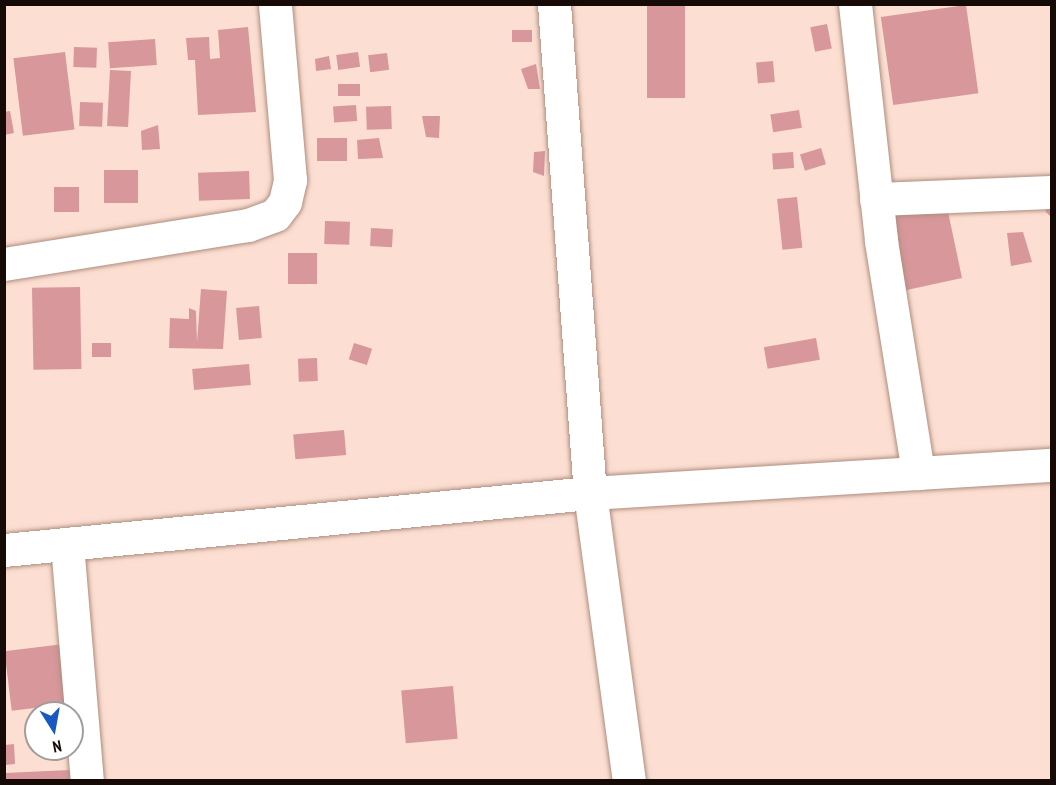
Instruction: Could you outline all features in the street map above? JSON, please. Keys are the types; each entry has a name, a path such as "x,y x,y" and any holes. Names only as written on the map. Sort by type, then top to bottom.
{"street":[{"path":"4,264 248,225 275,215 285,202 290,180 274,4"},
{"path":"554,4 590,493 629,780"},
{"path":"855,4 876,199 918,473"},
{"path":"876,199 1052,192"},
{"path":"4,550 590,493 1052,465"},
{"path":"67,544 87,780"}],"building":[{"path":"647,4 685,4 685,98 647,98"},
{"path":"966,5 978,93 893,105 881,17"},
{"path":"827,24 832,49 815,52 810,27"},
{"path":"248,27 256,112 198,115 195,60 188,60 186,38 209,37 210,59 220,58 218,30"},
{"path":"512,30 532,30 532,42 512,42"},
{"path":"155,39 157,65 110,68 108,42"},
{"path":"74,47 97,48 96,68 73,67"},
{"path":"65,52 75,129 23,136 13,58"},
{"path":"358,52 360,67 338,70 336,55"},
{"path":"387,53 389,70 370,72 368,55"},
{"path":"329,56 331,69 316,71 315,59"},
{"path":"773,61 775,82 758,83 756,62"},
{"path":"536,64 540,89 528,89 521,69"},
{"path":"110,70 131,71 128,127 107,126"},
{"path":"338,84 360,84 360,96 338,96"},
{"path":"80,102 103,103 102,127 79,126"},
{"path":"356,105 357,121 334,123 333,107"},
{"path":"391,106 392,129 367,130 366,107"},
{"path":"799,110 802,128 773,132 770,115"},
{"path":"10,111 14,133 4,135 4,112"},
{"path":"422,116 440,116 439,138 426,137"},
{"path":"158,125 160,149 142,150 141,131"},
{"path":"317,138 347,138 347,161 317,161"},
{"path":"379,138 383,158 358,159 357,140"},
{"path":"821,148 826,164 805,171 800,154"},
{"path":"545,151 544,176 533,172 534,152"},
{"path":"793,152 794,168 773,169 772,153"},
{"path":"104,170 138,170 138,203 104,203"},
{"path":"249,171 250,199 199,201 198,173"},
{"path":"54,187 79,187 79,212 54,212"},
{"path":"1052,193 1052,218 1046,212 1043,198"},
{"path":"797,197 802,248 782,250 777,199"},
{"path":"947,207 962,278 893,293 886,216"},
{"path":"325,221 350,222 349,245 324,244"},
{"path":"371,228 393,229 392,247 370,246"},
{"path":"1023,232 1032,262 1011,266 1007,233"},
{"path":"288,253 317,253 317,284 288,284"},
{"path":"80,287 81,369 33,370 32,288"},
{"path":"201,289 227,291 223,349 169,348 170,318 189,319 189,308 196,311 197,342"},
{"path":"259,306 262,338 239,340 236,308"},
{"path":"816,338 820,360 768,369 764,347"},
{"path":"92,343 111,343 111,357 92,357"},
{"path":"354,343 372,349 367,365 349,359"},
{"path":"317,358 318,381 299,382 298,359"},
{"path":"249,364 251,385 194,390 192,369"},
{"path":"344,430 346,455 295,459 293,434"},
{"path":"64,644 71,701 24,701 24,709 12,711 4,651"},
{"path":"453,686 458,739 406,743 401,691"},
{"path":"14,744 15,764 5,765 5,745"},
{"path":"70,770 70,780 5,780 5,773"}]}
